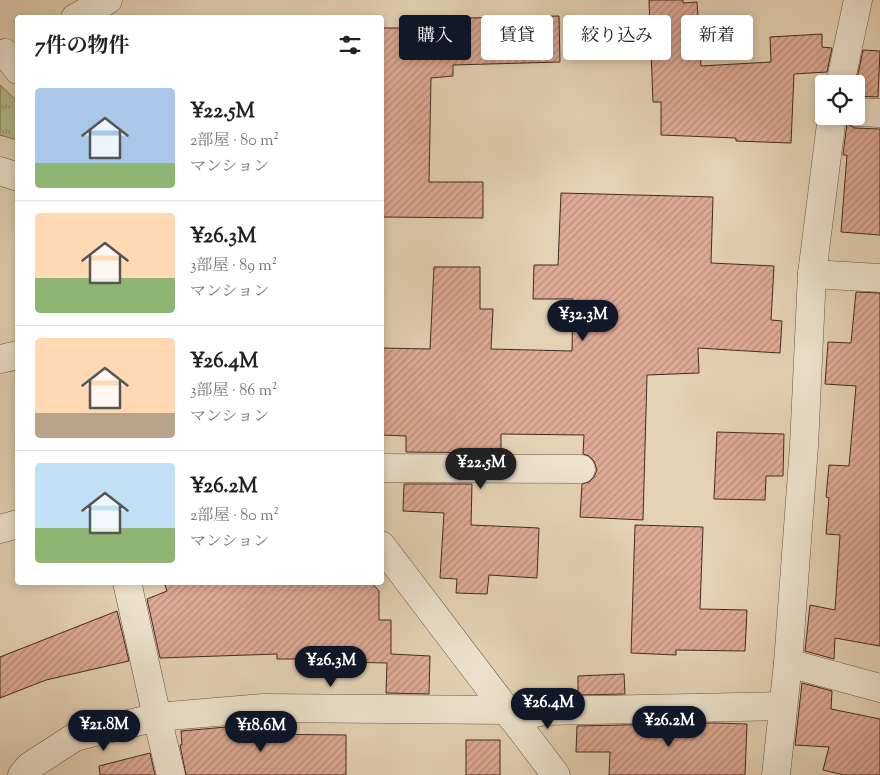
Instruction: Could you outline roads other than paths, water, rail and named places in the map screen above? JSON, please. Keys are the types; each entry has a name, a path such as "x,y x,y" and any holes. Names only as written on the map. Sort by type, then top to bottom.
{"street":[{"path":"81,15 108,0"},
{"path":"842,75 858,0"},
{"path":"865,112 880,113"},
{"path":"776,775 788,663 804,446 812,274 831,125"},
{"path":"0,171 15,176"},
{"path":"812,274 880,278"},
{"path":"0,359 15,356"},
{"path":"384,468 581,469"},
{"path":"0,529 15,525"},
{"path":"384,549 556,775"},
{"path":"129,585 171,775"},
{"path":"788,663 880,688"},
{"path":"22,775 30,766 76,737 157,716 263,708 509,714 544,711 783,706"}]}
